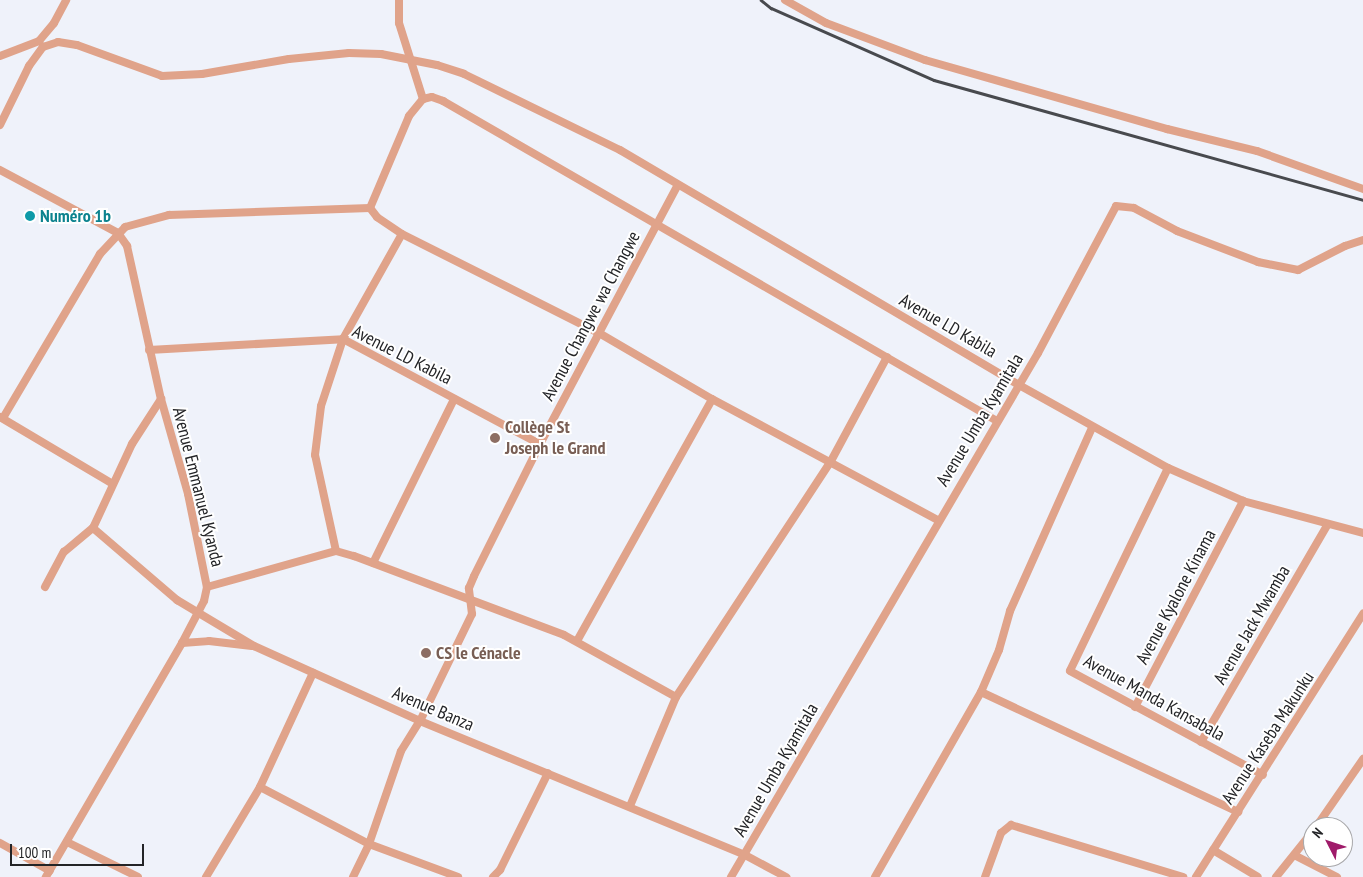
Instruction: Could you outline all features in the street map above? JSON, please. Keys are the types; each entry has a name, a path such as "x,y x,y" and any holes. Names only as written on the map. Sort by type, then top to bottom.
{"street":[{"path":"0,125 8,103 66,0"},
{"path":"398,0 399,23 423,98"},
{"path":"785,0 826,23 924,60 1167,129 1257,151 1363,189"},
{"name":"Avenue LD Kabila","path":"0,56 41,44 58,42 77,44 162,76 202,74 289,59 349,53 381,54 464,74 620,150 1092,428 1168,468 1243,501 1363,533"},
{"path":"370,208 409,116 423,98 432,97 443,101 657,223 997,421"},
{"path":"0,170 118,233"},
{"path":"657,223 678,185"},
{"name":"Avenue Umba Kyamitala","path":"731,877 938,520 1019,385 1116,206 1134,208 1177,231 1258,262 1298,270 1345,246 1363,240"},
{"path":"113,484 1,418 100,254 118,233 137,222 170,215 370,208"},
{"path":"370,208 377,217 402,234 599,333 712,399 831,461 938,520"},
{"name":"Avenue Changwe wa Changwe","path":"353,877 369,844 401,750 420,721 472,614 469,588 474,576 540,444 657,223"},
{"name":"Avenue Emmanuel Kyanda","path":"48,874 182,643 198,612 207,587 188,494 161,399 127,246 118,233"},
{"path":"336,552 315,455 315,438 321,406 343,339 402,234"},
{"name":"Avenue LD Kabila","path":"149,350 343,339 540,444"},
{"path":"630,806 676,697 831,461 887,357"},
{"path":"45,587 64,552 93,528 132,444 161,399"},
{"path":"373,563 454,399"},
{"path":"577,641 712,399"},
{"path":"875,877 981,692 999,650 1010,611 1092,428"},
{"name":"Avenue Manda Kansabala","path":"1168,468 1070,667 1072,674 1263,775"},
{"name":"Avenue Kyalone Kinama","path":"1135,707 1243,501"},
{"name":"Avenue Jack Mwamba","path":"1201,742 1328,524"},
{"name":"Avenue Banza","path":"93,528 124,552 157,585 254,646 420,721 745,855 786,877"},
{"path":"207,587 336,552 373,563 577,641 676,697"},
{"name":"Avenue Kaseba Makunku","path":"1196,877 1263,775 1363,614"},
{"path":"182,643 209,641 254,646"},
{"path":"206,877 260,786 313,673"},
{"path":"981,692 1238,812"},
{"path":"1323,817 1363,759"},
{"path":"493,877 500,870 548,773"},
{"path":"260,786 369,844 458,877"},
{"path":"986,877 1004,828 1011,825 1183,877"},
{"path":"67,842 138,877"},
{"path":"0,843 48,874"},
{"path":"1276,877 1303,846"},
{"path":"1213,850 1258,877"},
{"path":"1296,856 1337,877"}],"railway":[{"path":"761,0 771,8 934,80 1363,200"}],"place":[{"name":"Numéro 1b","path":"30,216"},
{"name":"Collège St Joseph le Grand","path":"495,438"},
{"name":"CS le Cénacle","path":"426,653"}]}
